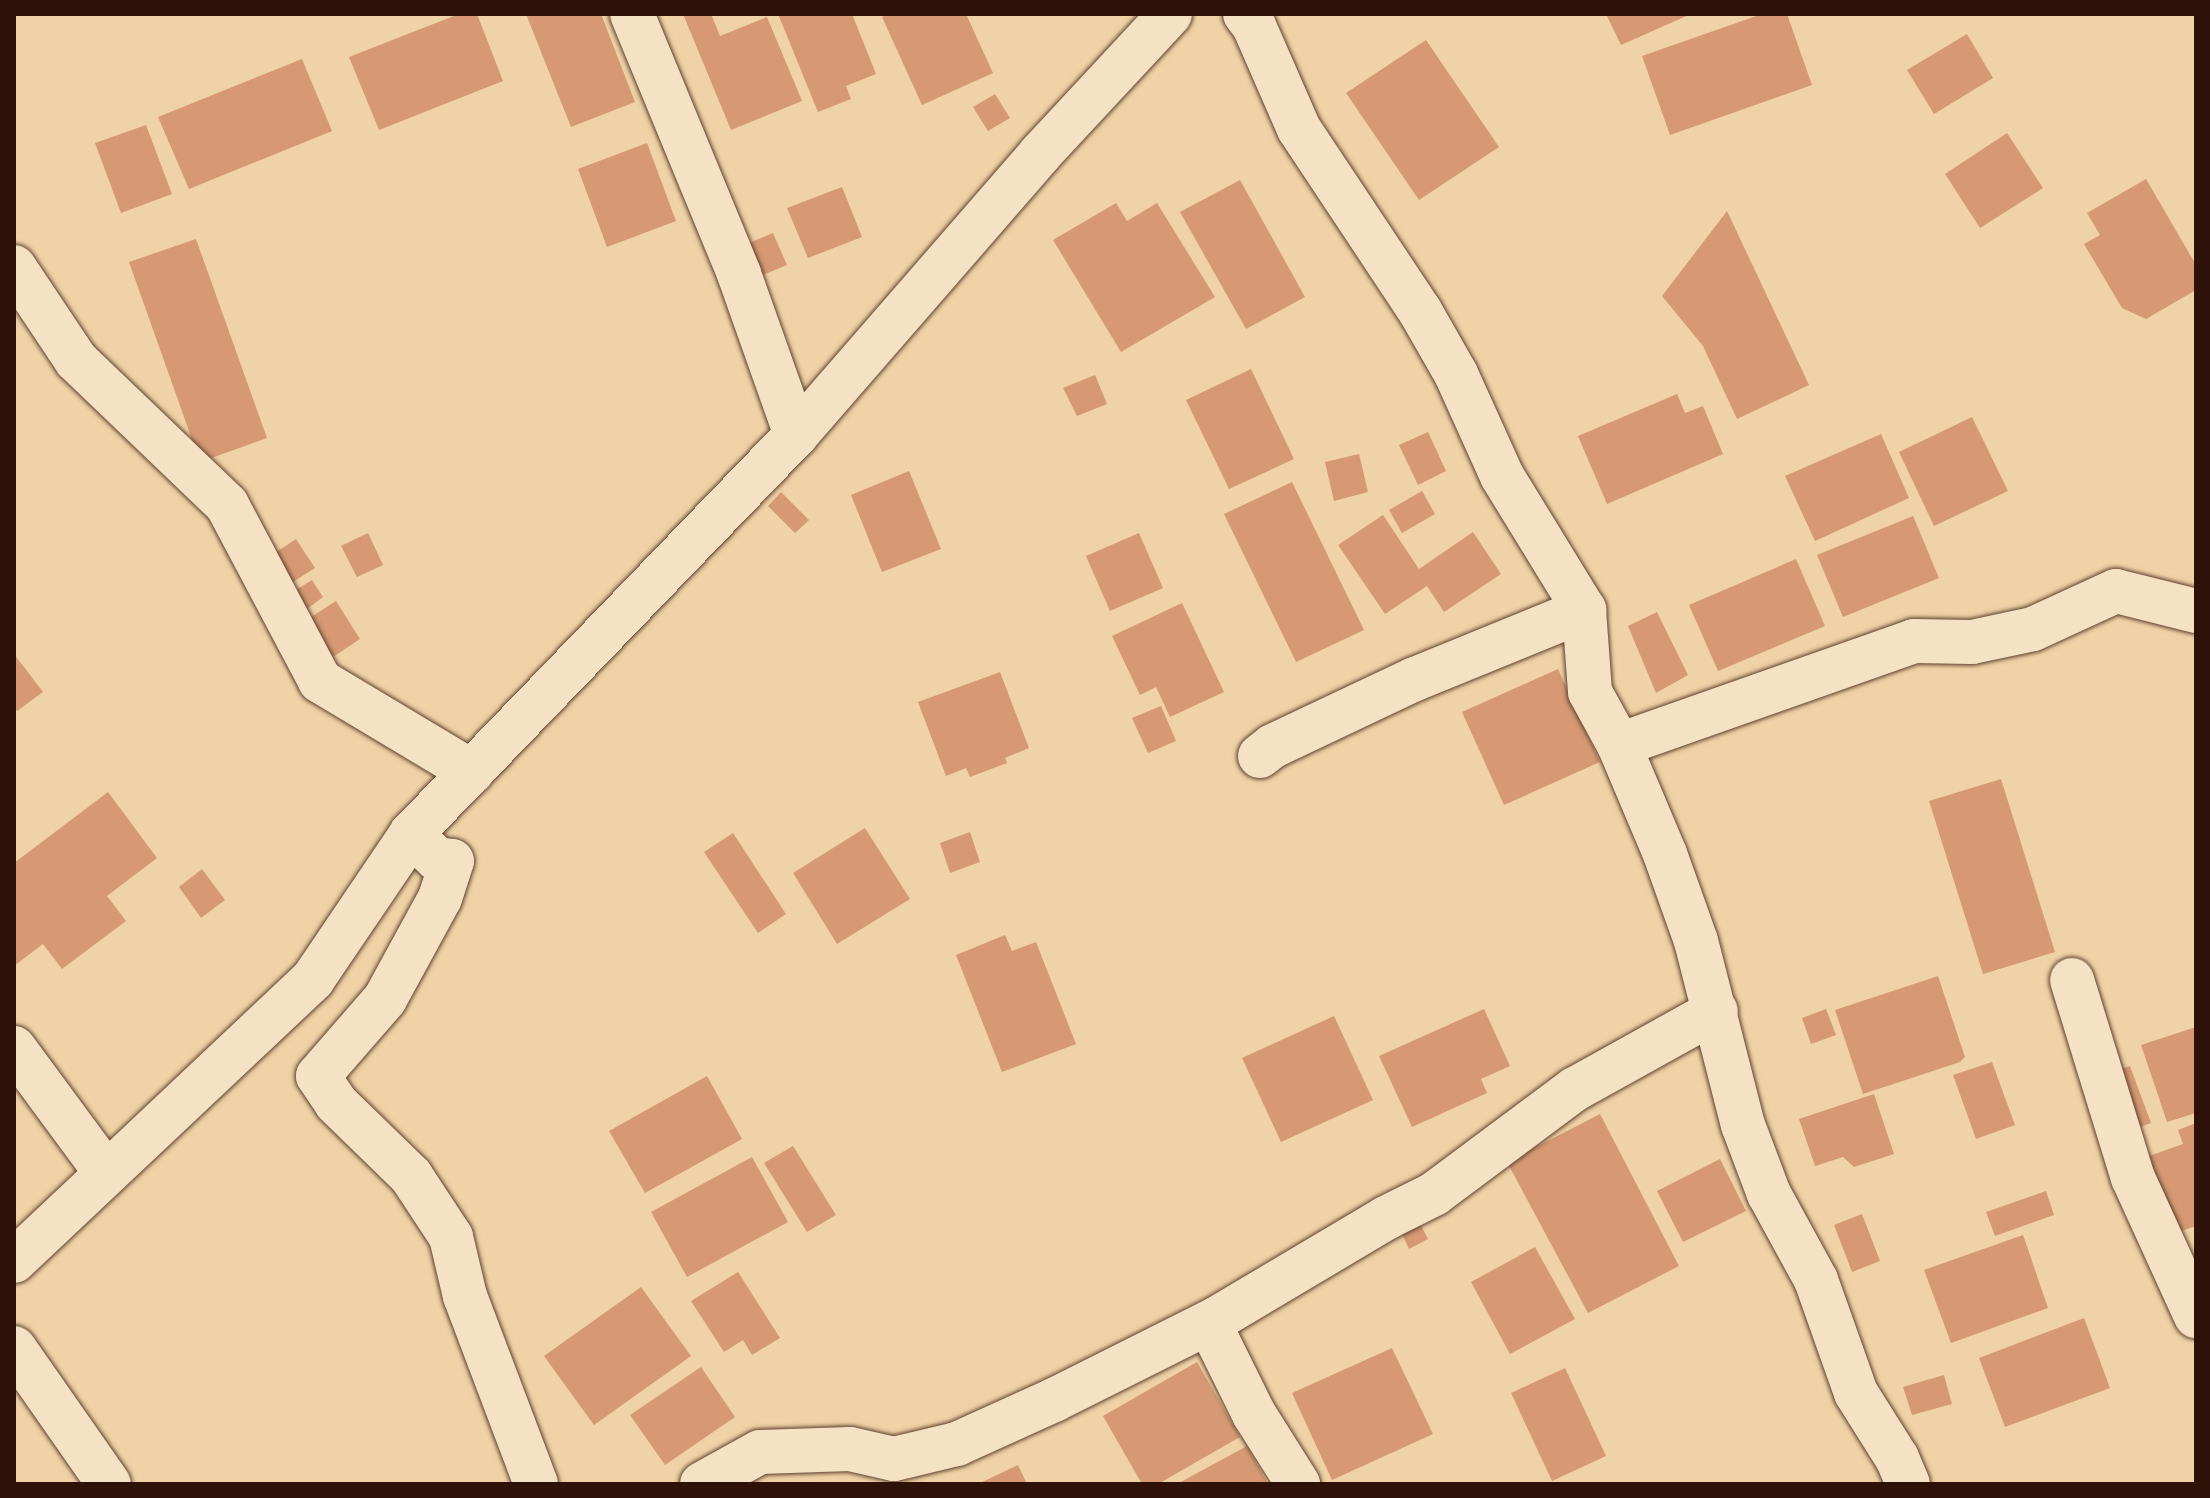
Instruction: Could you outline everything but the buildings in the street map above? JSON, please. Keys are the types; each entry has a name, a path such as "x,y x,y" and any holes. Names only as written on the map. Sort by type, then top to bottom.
{"street":[{"path":"632,14 739,274 796,435"},
{"path":"14,1261 313,979 411,834 796,435 1040,154 1170,14"},
{"path":"1245,14 1266,51 1299,129 1420,311 1456,374 1502,476 1584,610 1590,692 1619,745 1665,854 1716,1011 1743,1125 1769,1194 1816,1280 1856,1393 1868,1407 1908,1484"},
{"path":"14,267 76,360 227,505 320,681 472,772"},
{"path":"1619,745 1914,641 1972,642 2033,629 2116,591 2196,611"},
{"path":"1260,756 1273,746 1415,679 1584,610"},
{"path":"411,834 437,859 452,861 440,898 385,999 318,1076 336,1103 411,1176 451,1237 465,1296 536,1484"},
{"path":"2072,980 2133,1178 2173,1259 2196,1316"},
{"path":"702,1484 760,1452 850,1449 894,1459 957,1444 1054,1400 1209,1323 1386,1218 1434,1194 1575,1089 1716,1011"},
{"path":"14,1048 106,1173"},
{"path":"1209,1323 1254,1414 1298,1484"},
{"path":"14,1348 109,1484"}]}
